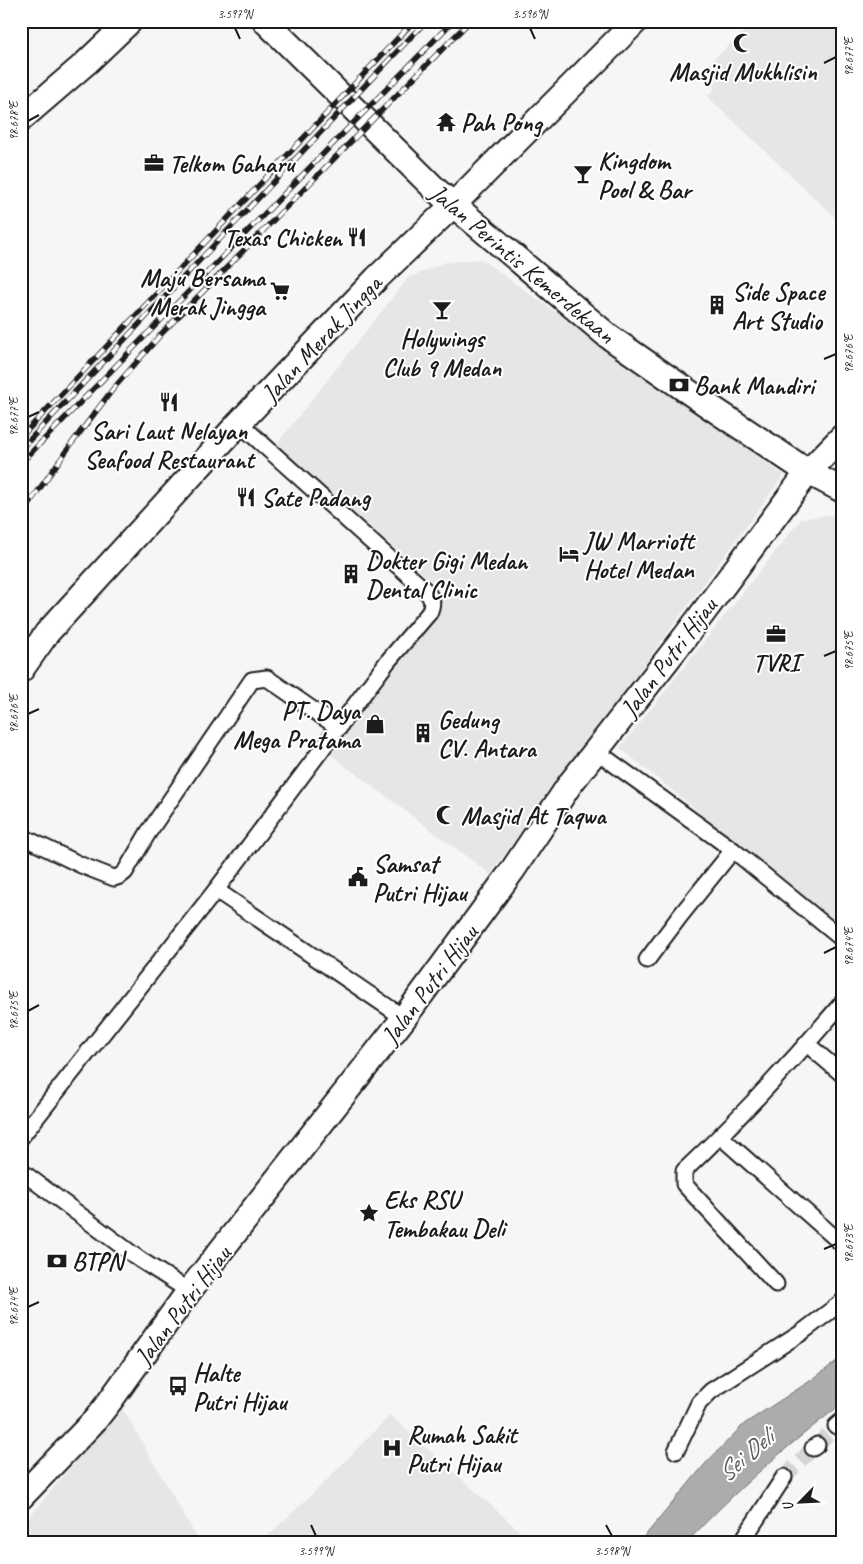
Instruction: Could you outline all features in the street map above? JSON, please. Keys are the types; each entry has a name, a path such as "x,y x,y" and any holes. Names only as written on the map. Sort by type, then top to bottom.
{"main road":[{"path":"21,119 86,63 130,21"},
{"name":"Jalan Perintis Kemerdekaan","path":"265,21 437,191 608,336 808,472 842,490"},
{"name":"Jalan Merak Jingga","path":"21,670 47,633 239,423 376,278 453,205 636,21"},
{"name":"Jalan Putri Hijau","path":"21,1497 96,1419 189,1291 404,1018 512,871 570,784 685,637 808,472 842,437"}],"street":[{"path":"21,1137 216,890 388,661 429,613 433,604 432,598 239,423"},
{"path":"21,836 81,865 114,878 120,876 125,872 148,832 252,680 267,678 339,728"},
{"path":"596,751 733,850 842,939"},
{"path":"647,960 733,850"},
{"path":"216,890 404,1018"},
{"path":"776,1284 684,1184 684,1170 720,1136 842,1004"},
{"path":"807,1044 842,1074"},
{"path":"720,1136 842,1244"},
{"path":"21,1171 139,1259 189,1291"},
{"path":"676,1451 699,1403 711,1391 801,1333 842,1302"},
{"path":"741,1543 784,1477"}],"shaded area":[{"path":"755,21 831,21 842,32 842,224 707,96 715,89 700,72"},
{"path":"481,259 784,475 490,874 324,750 444,592 276,445 408,278 446,262"},
{"name":"TVRI","path":"842,513 842,928 620,748 801,519"},
{"path":"121,1406 200,1543 21,1543 21,1527"},
{"name":"Rumah Sakit Putri Hijau","path":"390,1415 533,1543 260,1543 326,1481"}],"water":[{"name":"Sei Deli","path":"842,1357 842,1404 761,1470 686,1543 639,1543 705,1464 744,1424 813,1379"}],"tunnel":[{"path":"817,1445 836,1426"},
{"path":"784,1477 813,1448"}],"railway":[{"path":"21,437 414,21"},
{"path":"21,449 426,21"},
{"path":"21,463 453,21"},
{"path":"21,519 33,498 113,389 163,332 470,21"}],"place":[{"name":"Masjid Mukhlisin","path":"743,43"},
{"name":"Pah Pong","path":"446,122"},
{"name":"Telkom Gaharu","path":"154,163"},
{"name":"Kingdom Pool & Bar","path":"583,174"},
{"name":"Texas Chicken","path":"357,237"},
{"name":"Maju Bersama Merak Jingga","path":"280,291"},
{"name":"Side Space Art Studio","path":"717,305"},
{"name":"Holywings Club 9 Medan","path":"442,310"},
{"name":"Bank Mandiri","path":"679,385"},
{"name":"Sari Laut Nelayan Seafood Restaurant","path":"169,402"},
{"name":"Sate Padang","path":"246,497"},
{"name":"JW Marriott Hotel Medan","path":"569,554"},
{"name":"Dokter Gigi Medan Dental Clinic","path":"351,574"},
{"name":"TVRI","path":"776,634"},
{"name":"PT. Daya Mega Pratama","path":"375,724"},
{"name":"Gedung CV. Antara","path":"423,733"},
{"name":"Masjid At Taqwa","path":"446,815"},
{"name":"Samsat Putri Hijau","path":"358,877"},
{"name":"Eks RSU Tembakau Deli","path":"369,1213"},
{"name":"BTPN","path":"57,1261"},
{"name":"Halte Putri Hijau","path":"178,1386"},
{"name":"Rumah Sakit Putri Hijau","path":"392,1448"}]}
